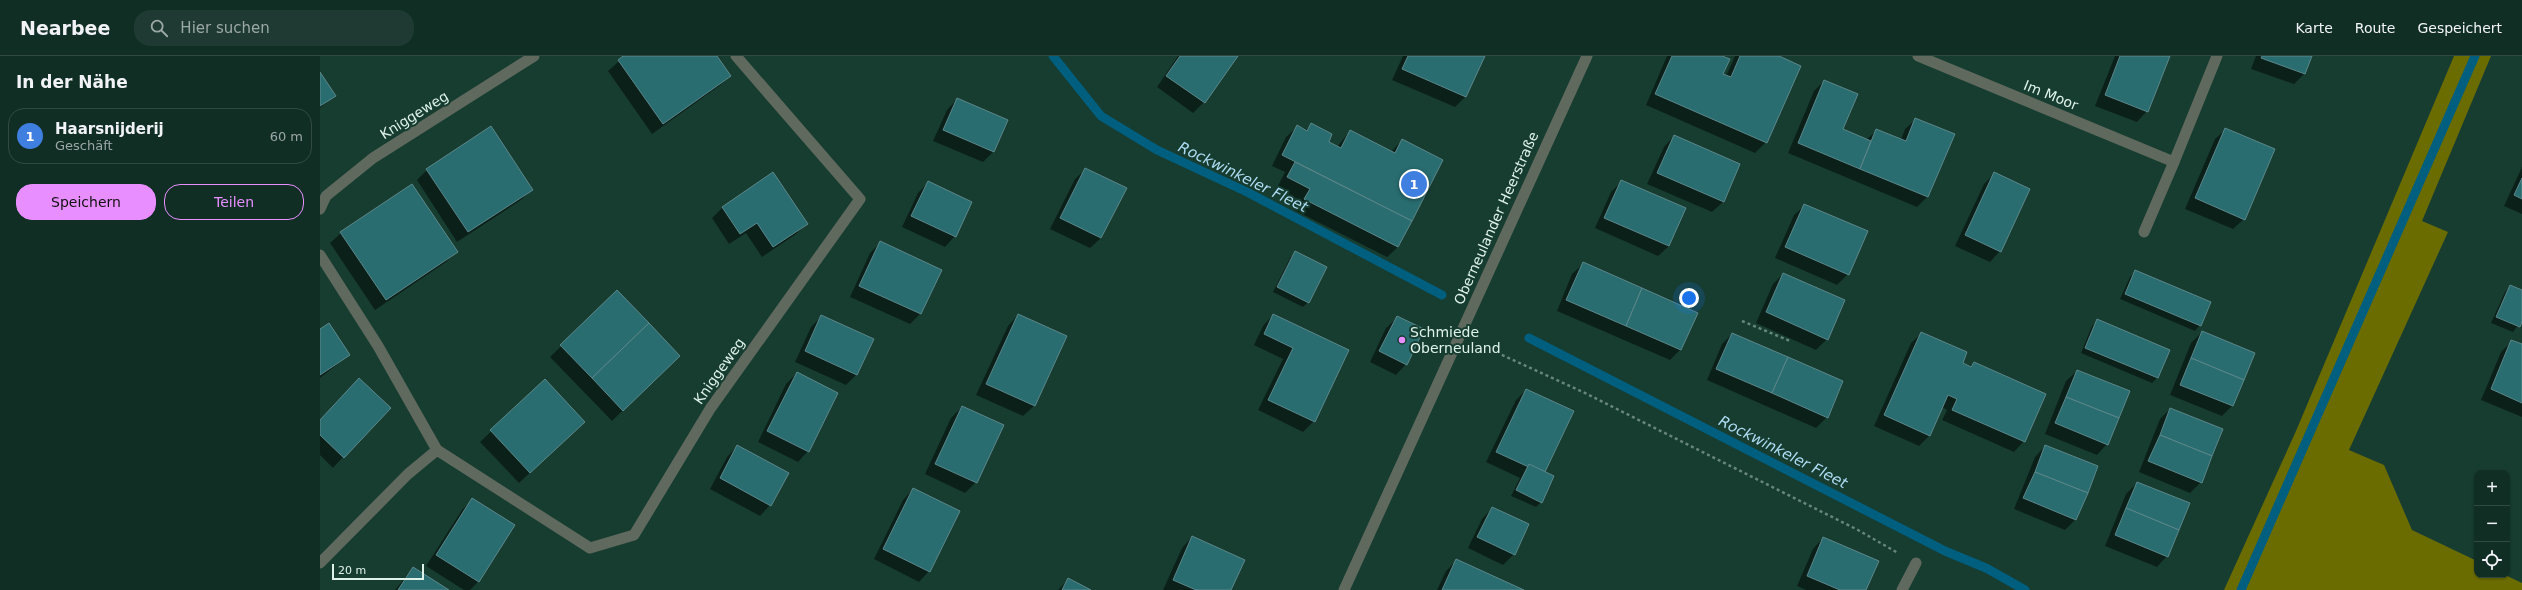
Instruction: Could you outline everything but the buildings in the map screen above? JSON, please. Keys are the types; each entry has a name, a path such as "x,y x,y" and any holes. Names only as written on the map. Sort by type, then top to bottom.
{"street":[{"name":"Kniggeweg","path":"320,209 326,196 373,158 534,56"},
{"name":"Kniggeweg","path":"320,255 378,346 437,450 590,548 634,534 710,409 860,199 736,56"},
{"name":"Oberneulander Heerstraße","path":"1344,590 1586,56"},
{"name":"Im Moor","path":"1918,56 2174,162"},
{"path":"2144,232 2217,56"},
{"path":"320,562 408,474 437,450"},
{"path":"1902,590 1916,563"}],"path":[{"path":"1742,321 1790,341"},
{"path":"1460,336 1618,410 1851,526 1916,563"}],"shaded area":[{"path":"2454,56 2491,56 2422,221 2448,232 2349,450 2384,465 2412,530 2474,560 2474,578 2510,577 2522,583 2522,590 2224,590 2296,431"}],"waterway":[{"name":"Rockwinkeler Fleet","path":"1053,56 1101,116 1157,150 1247,192 1442,295"},
{"path":"2241,590 2475,56"},
{"name":"Rockwinkeler Fleet","path":"1529,338 1945,551 1986,568 2025,590"}],"place":[{"name":"Haarsnijderij","path":"1414,184"},
{"name":"Schmiede Oberneuland","path":"1402,340"}]}
